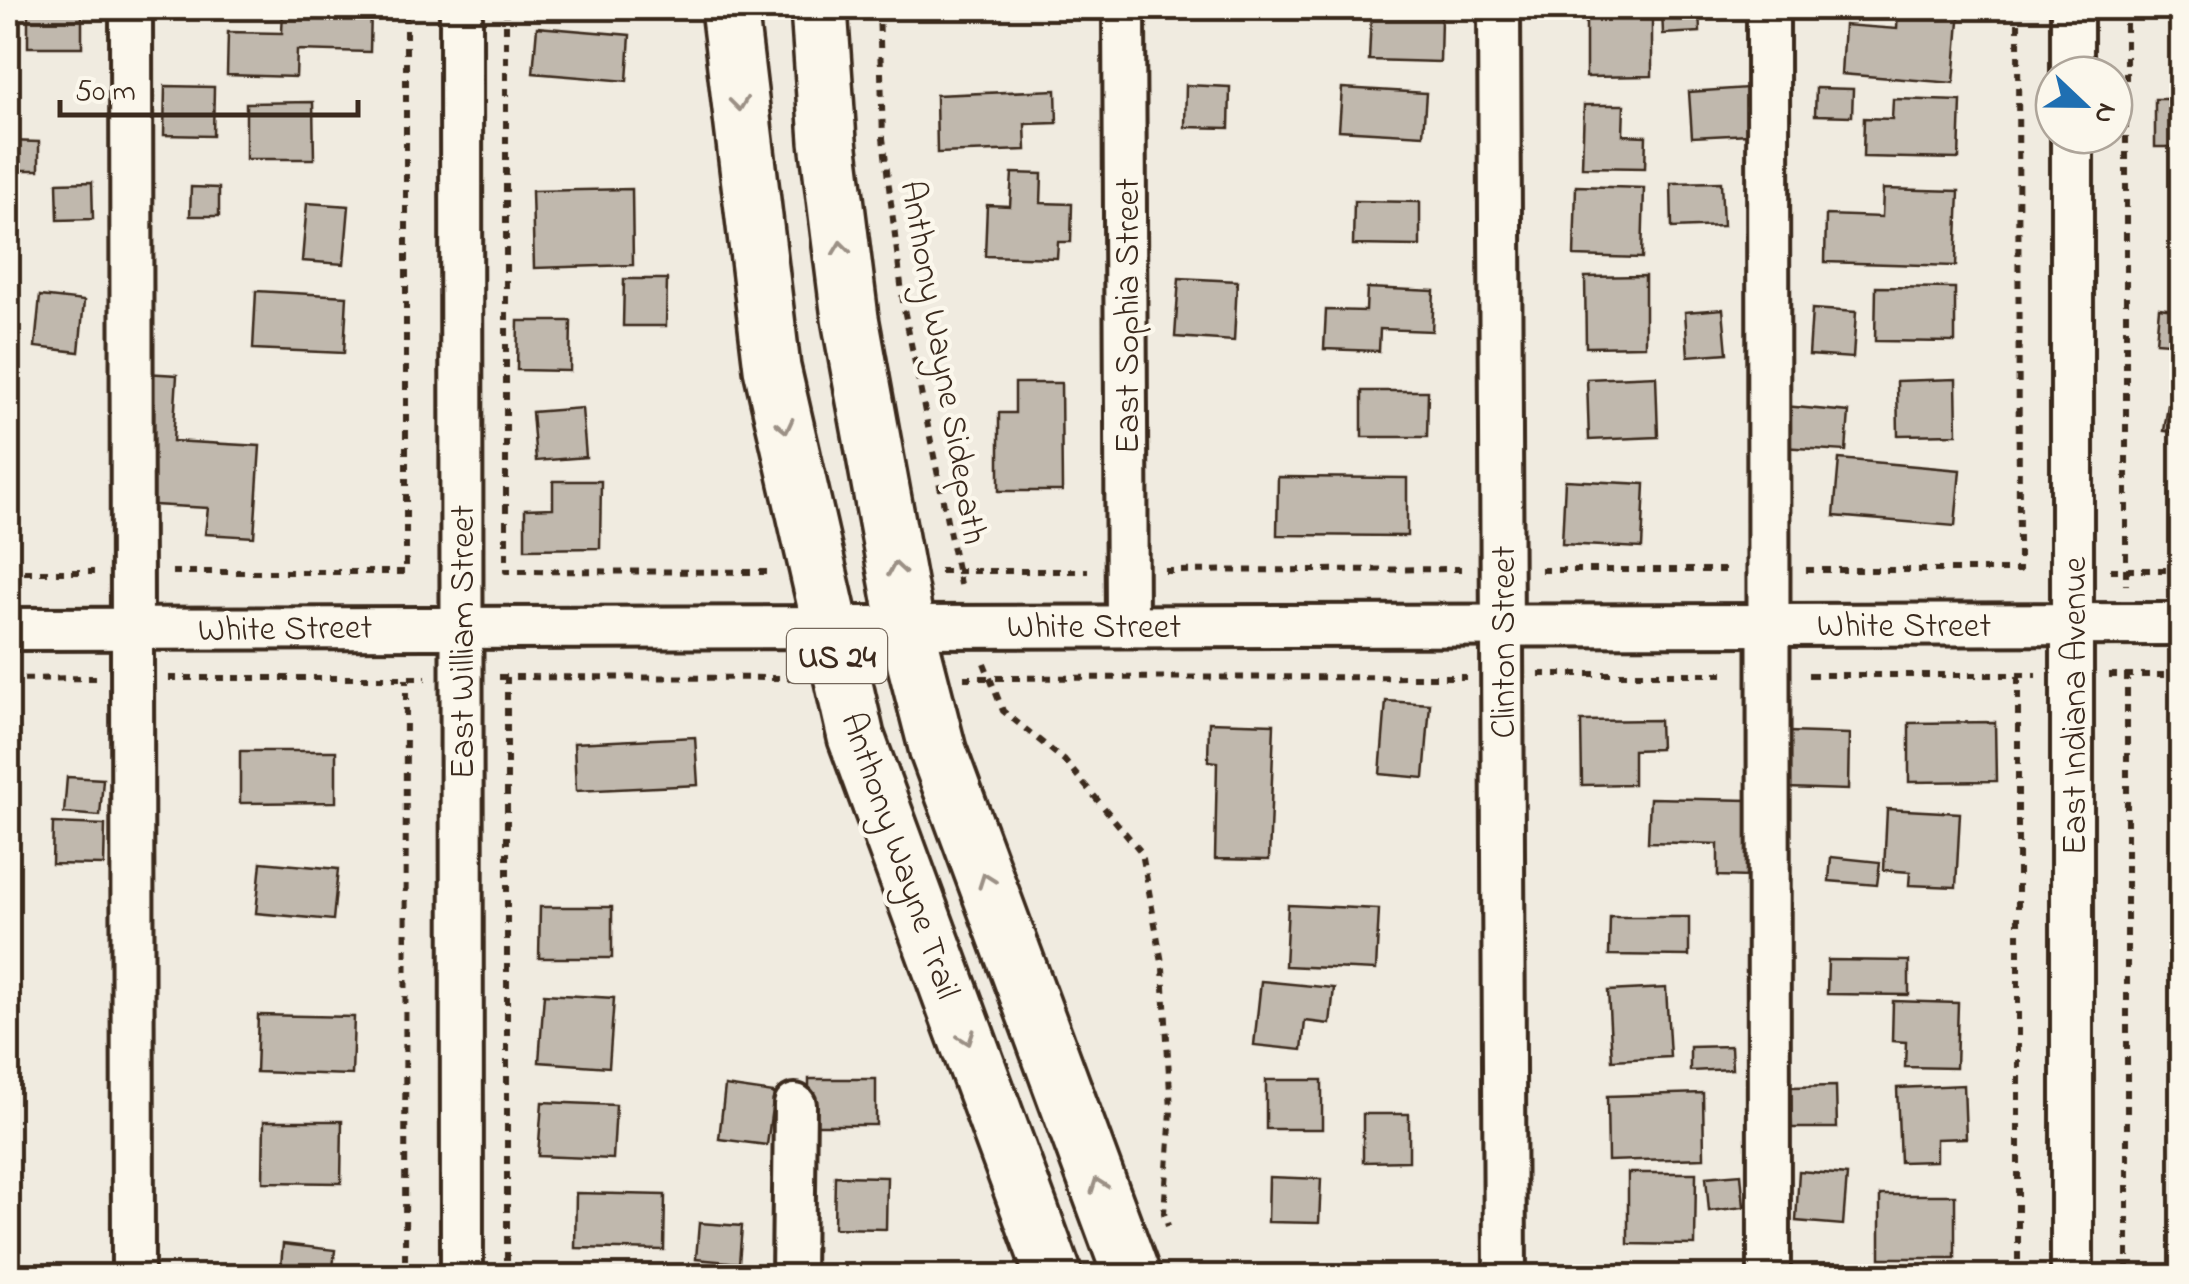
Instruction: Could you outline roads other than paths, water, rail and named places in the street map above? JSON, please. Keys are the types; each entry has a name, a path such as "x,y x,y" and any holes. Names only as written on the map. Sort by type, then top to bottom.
{"highway":[{"name":"Anthony Wayne Trail","path":"729,8 772,368 856,737 1054,1276"},
{"name":"Anthony Wayne Trail","path":"819,8 828,142 850,318 912,652 938,752 1132,1276"}],"street":[{"path":"132,8 133,1276"},
{"name":"East William Street","path":"462,8 462,1276"},
{"name":"East Sophia Street","path":"1124,8 1127,624"},
{"name":"Clinton Street","path":"1499,8 1504,1276"},
{"path":"1768,8 1769,1276"},
{"path":"2072,8 2072,55"},
{"name":"East Indiana Avenue","path":"2072,155 2072,1276"},
{"name":"White Street","path":"8,629 831,626 912,652 1127,624 2182,624"},
{"path":"793,1276 795,1104"}]}
